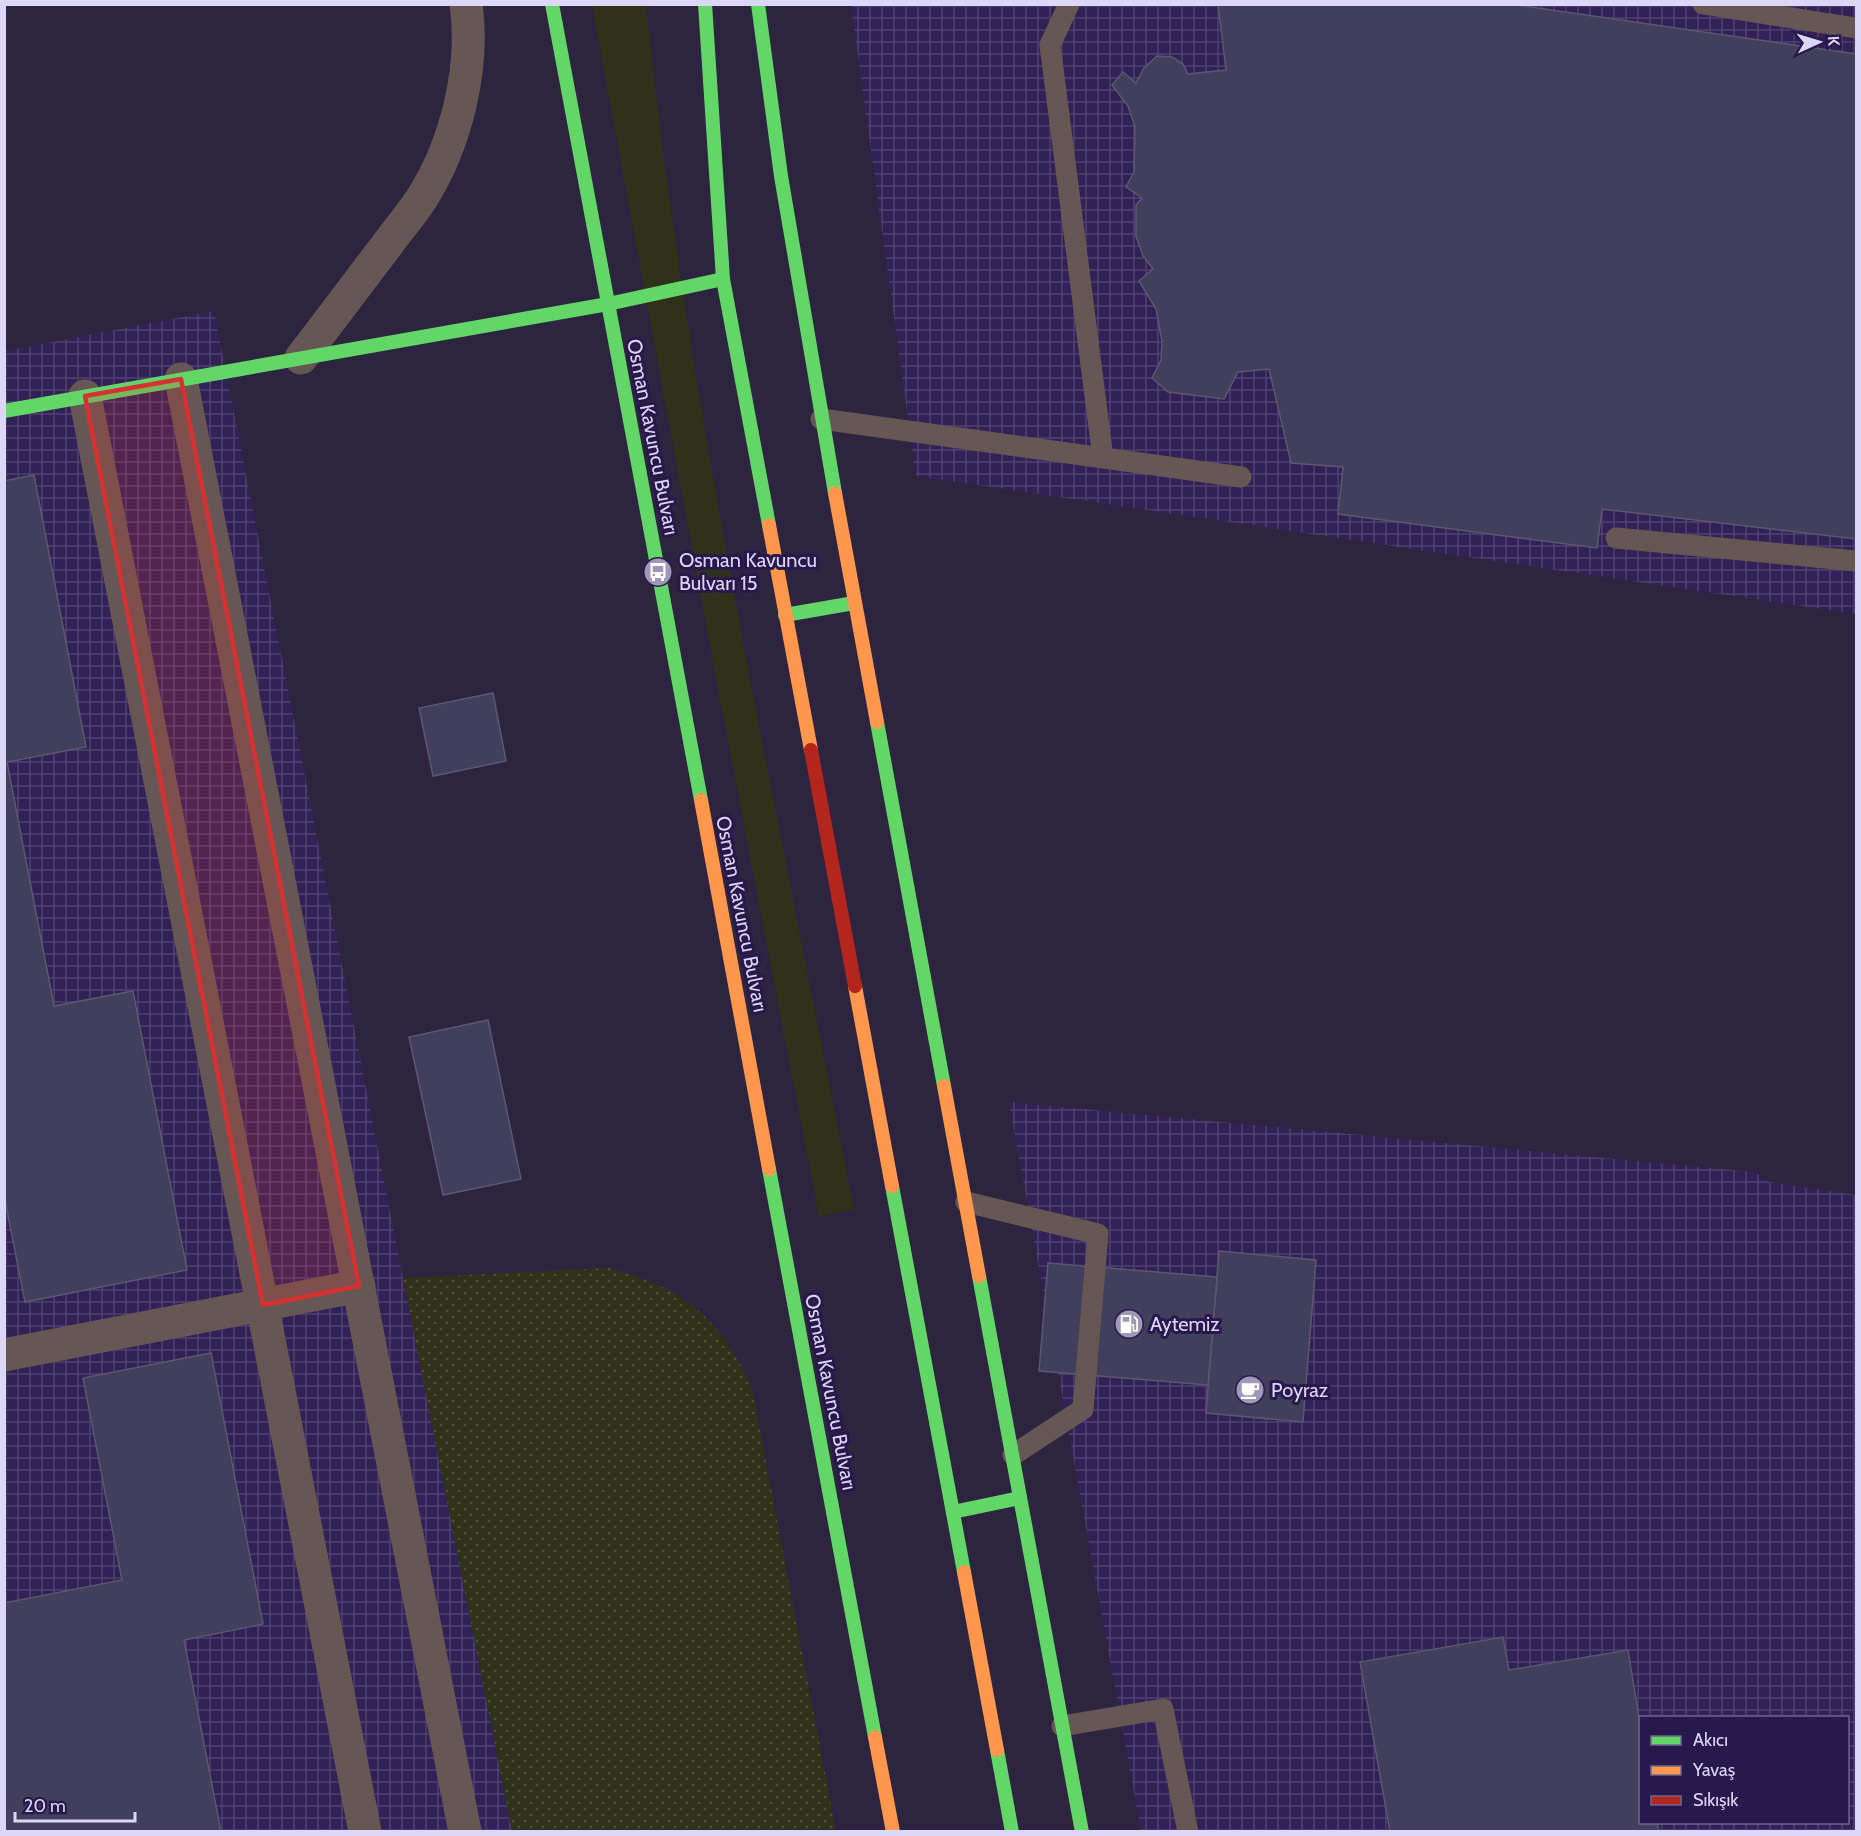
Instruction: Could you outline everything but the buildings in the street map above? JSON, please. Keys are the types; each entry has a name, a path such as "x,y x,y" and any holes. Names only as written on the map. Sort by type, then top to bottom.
{"main road":[{"name":"Osman Kavuncu Bulvarı","path":"552,4 893,1832"},
{"path":"705,4 723,279 1012,1832"},
{"path":"758,4 781,176 821,419 1082,1832"},
{"path":"4,411 608,304 723,279"},
{"path":"786,615 854,603"},
{"path":"953,1512 1020,1498"}],"street":[{"path":"301,358 422,198 440,164 453,128 462,92 467,52 466,4"},
{"path":"181,379 465,1832"},
{"path":"85,396 365,1832"},
{"path":"4,1355 358,1286"}],"lane":[{"path":"1069,4 1050,45 1102,458"},
{"path":"1703,4 1857,28"},
{"path":"821,419 1241,477"},
{"path":"1616,538 1857,561"},
{"path":"966,1202 1098,1234 1083,1409 1013,1455"},
{"path":"1062,1726 1163,1709 1188,1832"}],"highlighted area":[{"path":"181,379 359,1286 263,1305 85,396"}],"shaded area":[{"path":"851,5 1856,5 1856,614 916,476"},
{"path":"214,311 512,1831 5,1832 5,351"},
{"path":"1009,1102 1754,1172 1769,1182 1856,1195 1856,1831 1141,1831"}],"green space":[{"path":"592,5 646,5 685,308 710,458 765,759 854,1209 819,1217 714,668"},
{"path":"608,1268 657,1284 696,1308 727,1343 752,1388 836,1831 512,1831 403,1278"}],"traffic: fast":[{"path":"552,4 701,800"},
{"path":"705,4 723,279 769,525"},
{"path":"758,4 781,176 835,493"},
{"path":"4,411 608,304 723,279"},
{"path":"785,615 854,603"},
{"path":"877,722 944,1086"},
{"path":"769,1169 875,1737"},
{"path":"892,1186 964,1572"},
{"path":"979,1276 1082,1832"},
{"path":"953,1512 1020,1498"},
{"path":"997,1750 1012,1832"}],"traffic: slow":[{"path":"835,493 877,722"},
{"path":"769,525 811,750"},
{"path":"701,800 769,1169"},
{"path":"855,986 892,1186"},
{"path":"944,1086 979,1276"},
{"path":"964,1572 997,1750"},
{"path":"875,1737 893,1832"}],"traffic: jam":[{"path":"811,750 855,986"}],"place":[{"name":"Osman Kavuncu Bulvarı 15","path":"658,572"},
{"name":"Aytemiz","path":"1129,1324"},
{"name":"Poyraz","path":"1250,1390"}]}
